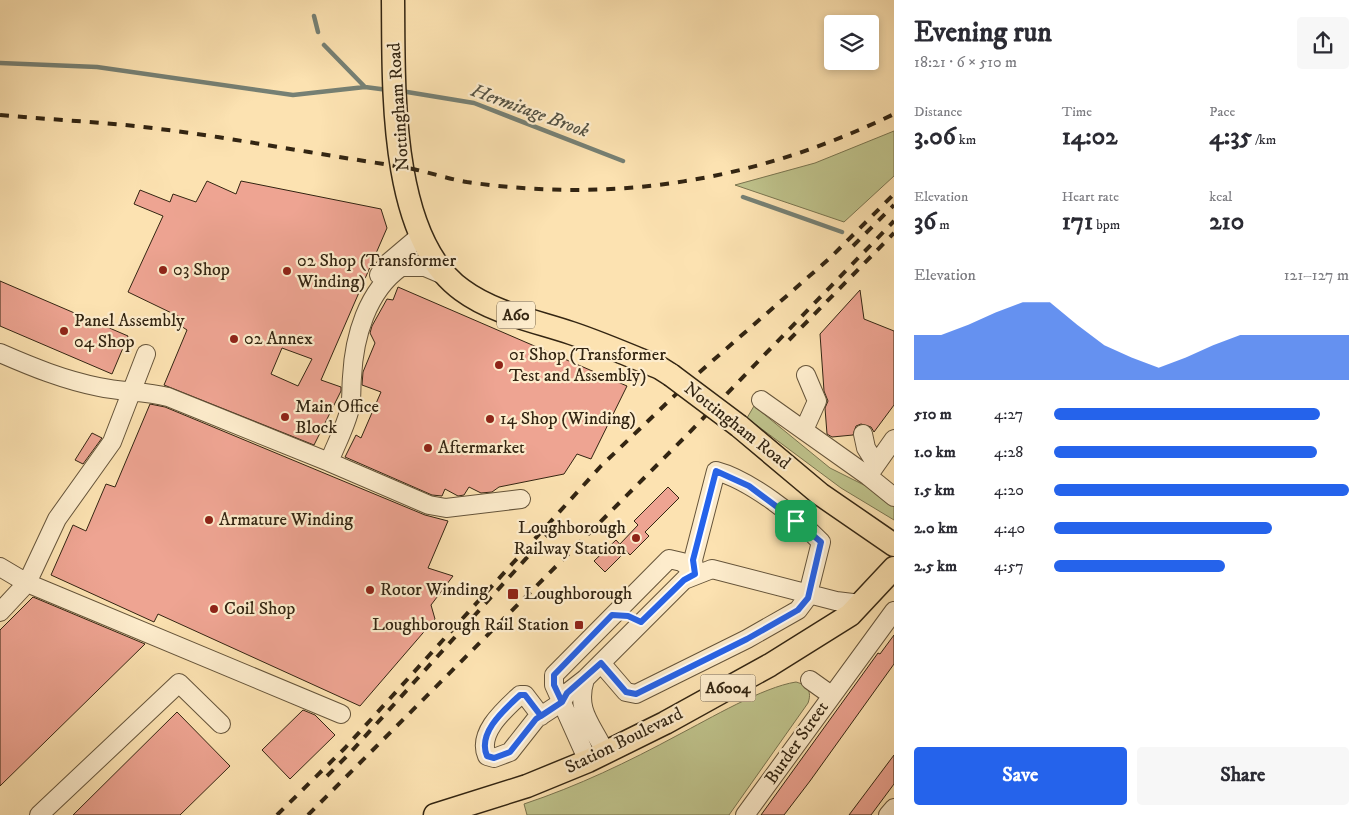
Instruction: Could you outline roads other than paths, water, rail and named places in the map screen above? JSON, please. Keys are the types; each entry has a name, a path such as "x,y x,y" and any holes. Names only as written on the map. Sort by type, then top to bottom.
{"main road":[{"name":"Nottingham Road","path":"393,0 393,39 399,152 409,199 427,249 447,276 463,291 508,313 590,340 660,368 739,426 826,499 894,545"},
{"name":"Station Boulevard","path":"435,815 527,786 597,756 770,665 850,615 894,568"}],"street":[{"path":"329,462 349,411 359,332 370,303 374,285 384,268 422,235"},
{"path":"370,303 386,280 401,267 425,267 447,276"},
{"path":"0,353 51,374 99,387 168,397 429,505 446,508 521,499"},
{"path":"0,612 27,583 57,519 112,442 146,354"},
{"path":"804,430 817,401 806,375"},
{"path":"762,400 804,430 872,470 894,497"},
{"path":"863,434 872,470"},
{"path":"872,470 894,439"},
{"path":"604,660 626,692 636,694 779,622 798,610 805,603 809,594 821,542 749,486 716,471 693,560 695,574"},
{"path":"597,756 562,702 554,685 554,675 668,559 682,562 695,574"},
{"path":"0,567 27,583 341,714"},
{"path":"541,716 562,702 567,693 585,679 684,580 695,574 712,569 836,601 861,604"},
{"name":"Burder Street","path":"745,815 894,611"},
{"path":"612,615 628,616 641,622"},
{"path":"585,679 581,694 582,707 597,756"},
{"name":"Burder Street","path":"810,680 831,695"},
{"path":"39,815 180,683 221,724"},
{"path":"888,815 894,808"}],"waterway":[{"name":"Hermitage Brook","path":"314,16 318,32"},
{"name":"Hermitage Brook","path":"324,45 365,87 388,90"},
{"path":"0,63 97,67 293,95 365,87"},
{"name":"Hermitage Brook","path":"401,91 474,103 623,161"},
{"name":"Hermitage Brook","path":"743,197 842,232"}],"railway":[{"path":"0,115 179,131 413,169 467,182 523,188 578,190 632,188 686,181 739,170 791,156 843,137 894,114"},
{"path":"277,815 345,748 601,466 694,377 830,258 894,194"},
{"path":"853,246 894,205"},
{"path":"308,815 684,438 894,221"},
{"path":"789,340 894,233"},
{"path":"327,776 560,521"}],"place":[{"name":"03 Shop","path":"163,270"},
{"name":"02 Shop (Transformer Winding)","path":"287,271"},
{"name":"Panel Assembly 04 Shop","path":"64,331"},
{"name":"02 Annex","path":"234,339"},
{"name":"01 Shop (Transformer Test and Assembly)","path":"499,365"},
{"name":"Main Office Block","path":"285,417"},
{"name":"14 Shop (Winding)","path":"490,419"},
{"name":"Aftermarket","path":"428,448"},
{"name":"Armature Winding","path":"209,520"},
{"name":"Loughborough Railway Station","path":"636,538"},
{"name":"Rotor Winding","path":"370,590"},
{"name":"Loughborough","path":"513,594"},
{"name":"Coil Shop","path":"214,609"},
{"name":"Loughborough Rail Station","path":"579,625"}]}
